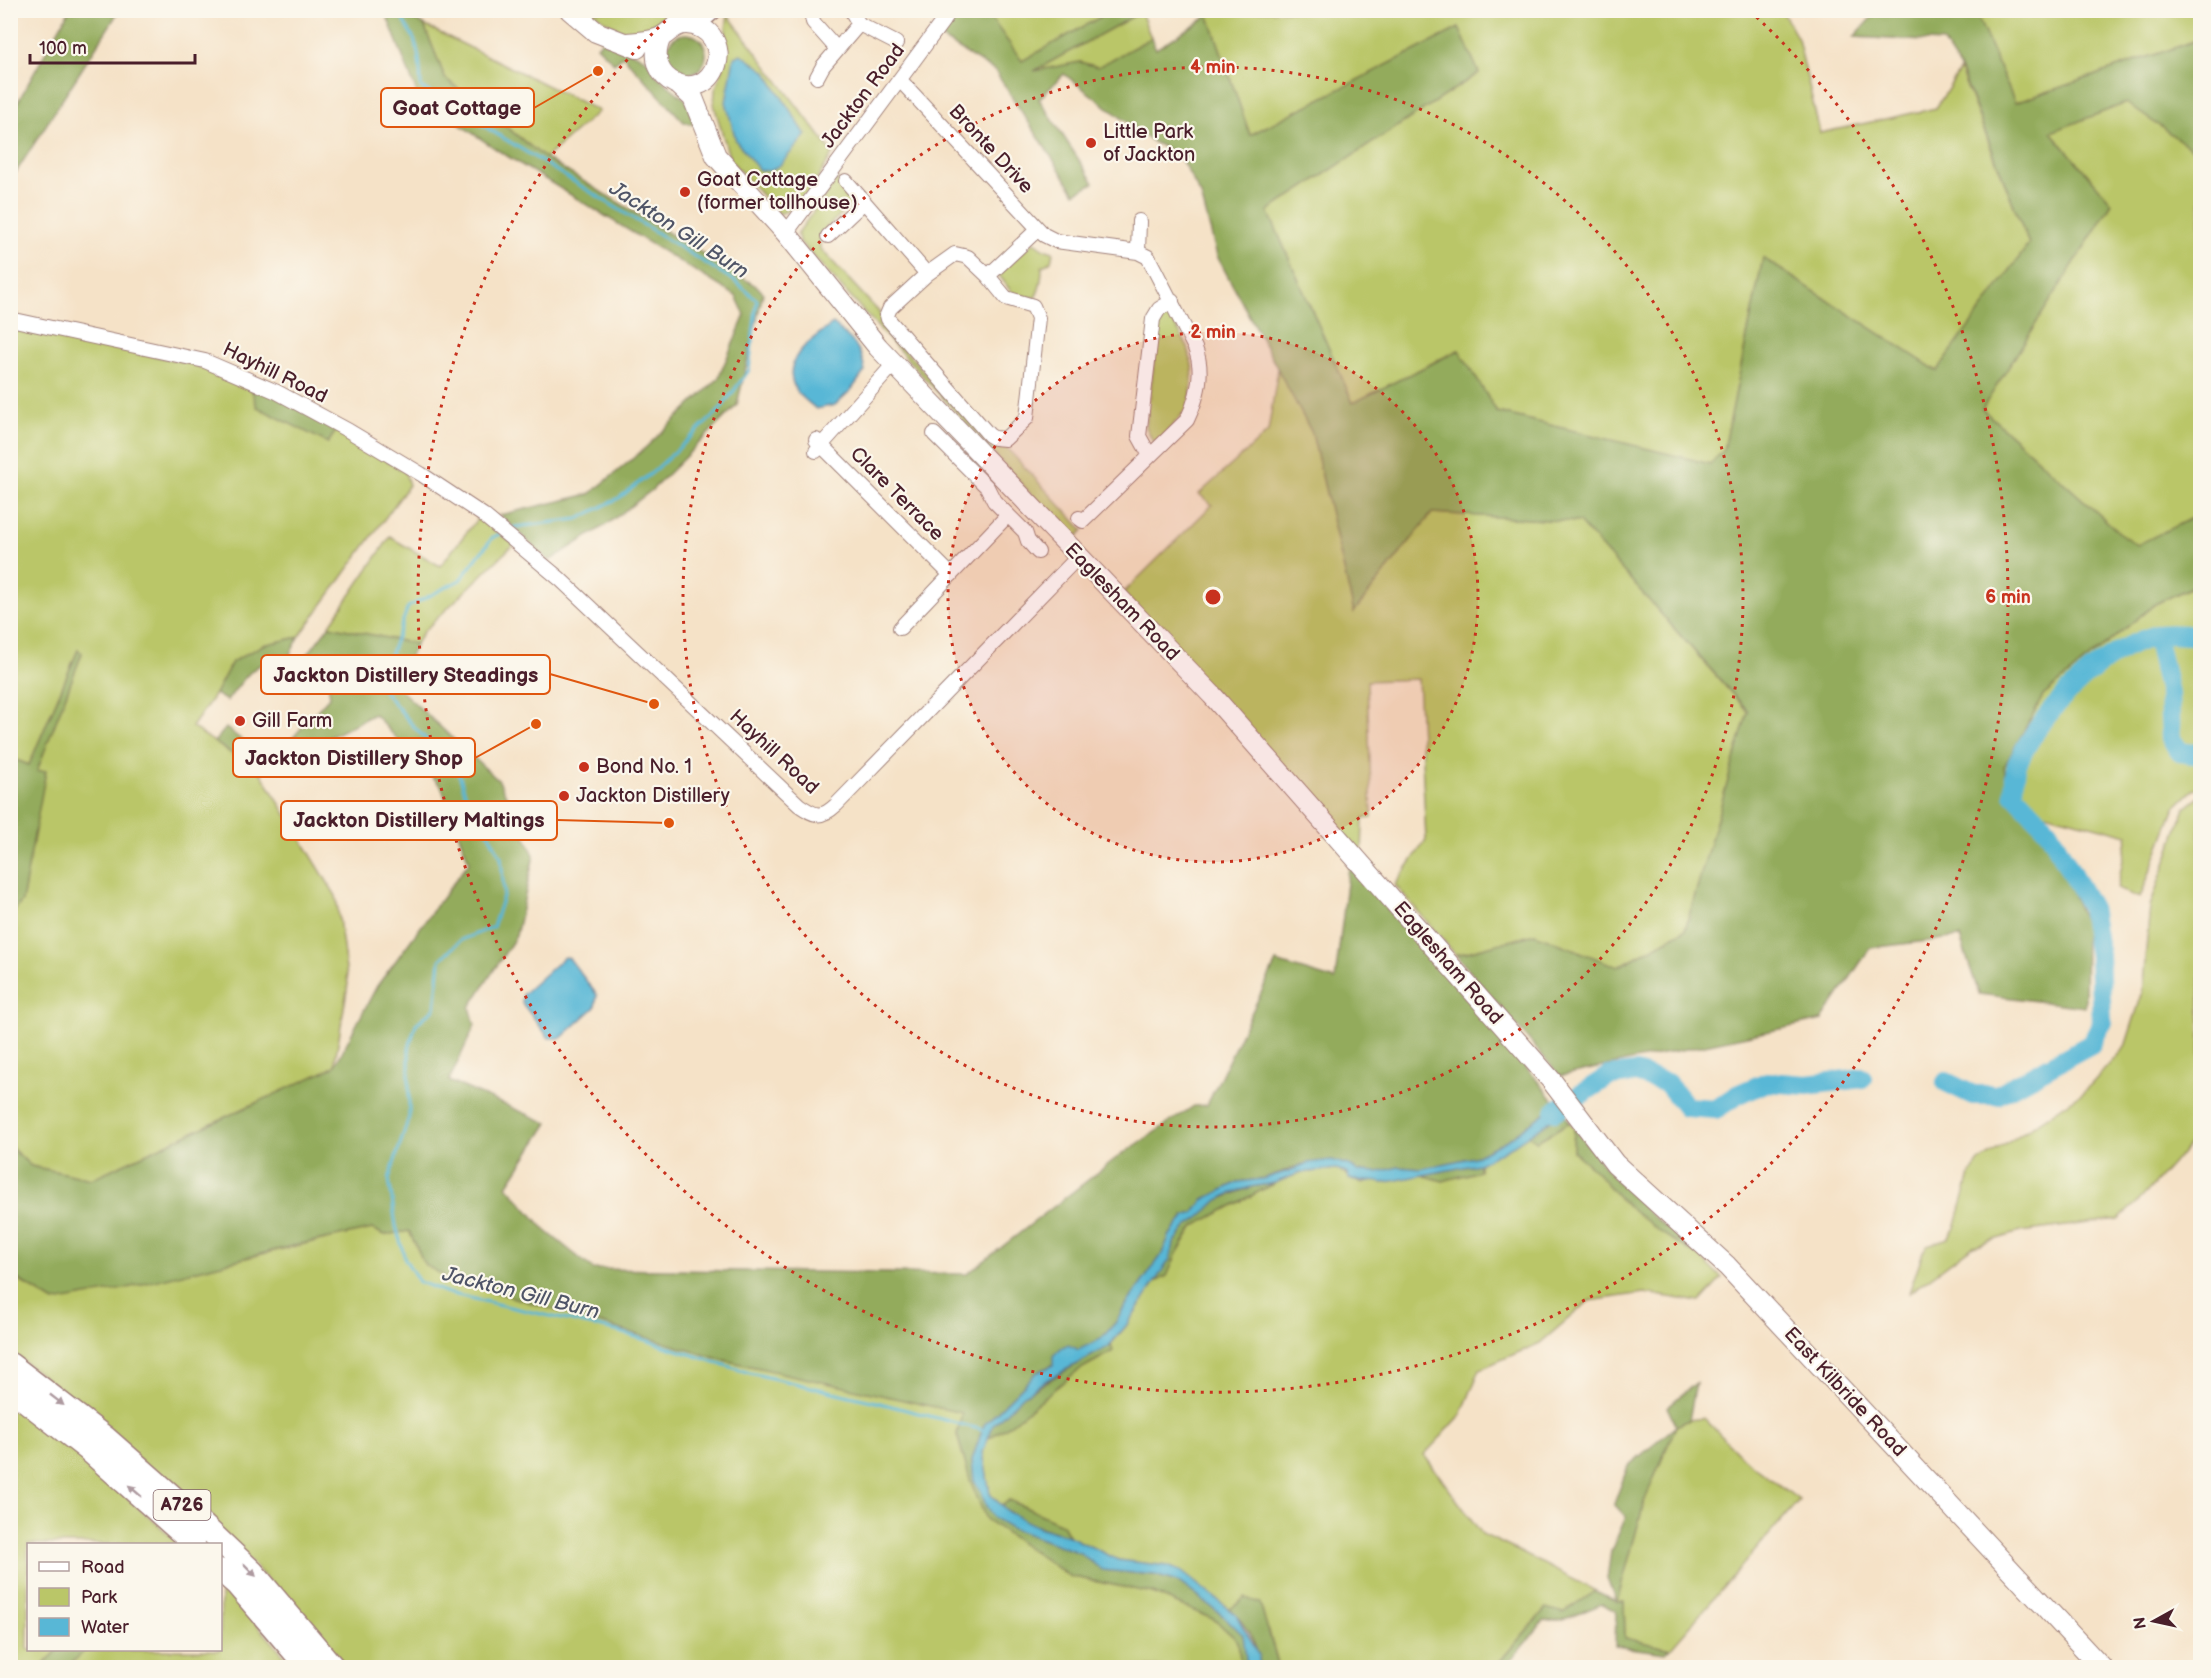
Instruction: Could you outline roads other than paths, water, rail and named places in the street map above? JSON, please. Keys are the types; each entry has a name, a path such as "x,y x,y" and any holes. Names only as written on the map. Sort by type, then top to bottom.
{"highway":[{"name":"A726","path":"10,1364 106,1438 179,1502 253,1572 334,1668"},
{"name":"A726","path":"10,1389 87,1449 192,1543"},
{"path":"222,1572 237,1585 308,1668"}],"main road":[{"path":"570,10 596,32 657,59"},
{"path":"702,121 709,77 718,58 713,38 697,26 687,24 677,25 661,37 657,46 658,67 671,82 680,86 692,87 709,77"},
{"path":"627,44 661,37"},
{"name":"Eaglesham Road","path":"680,86 693,98 716,156 786,233 894,364 986,457 1078,557 1212,695 1551,1080 1584,1124"},
{"name":"East Kilbride Road","path":"1584,1124 1615,1164 1727,1266 2102,1668"}],"street":[{"path":"687,24 707,16 714,10"},
{"path":"713,38 714,24 720,10"},
{"path":"816,10 812,17 813,22 837,49"},
{"path":"851,10 859,24 897,43"},
{"name":"Jackton Road","path":"786,233 951,10"},
{"path":"817,77 859,24"},
{"name":"Bronte Drive","path":"900,80 1044,235 1056,241 1138,252"},
{"path":"846,181 927,274"},
{"path":"828,236 864,202"},
{"path":"1079,519 1083,521 1187,420 1196,402 1200,379 1198,356 1148,257 1138,252 1139,221"},
{"path":"988,276 1038,229"},
{"path":"955,254 968,257 988,276 1006,298 1033,306 1038,318 1027,418 1005,439 989,435 890,324 887,315 890,308 927,274 955,254"},
{"path":"1150,456 1139,436 1153,319 1159,309 1172,301"},
{"name":"Hayhill Road","path":"10,319 206,361 277,392 430,480 496,525 560,579 799,805 818,815 826,814 836,805 1078,557"},
{"name":"Clare Terrace","path":"894,364 818,445 951,575"},
{"path":"934,434 987,487 994,501 1025,532 1028,541 1038,552"},
{"path":"900,628 1008,515"}],"water":[{"path":"741,54 765,71 806,135 780,165 770,171 759,170 736,141 726,102 734,58"},
{"path":"833,324 855,344 861,355 865,371 852,389 835,405 816,409 796,390 792,379 792,369 794,360 800,351"},
{"path":"564,957 569,958 597,995 595,1007 561,1038 549,1038 522,1003 523,994"},
{"path":"1557,1104 1563,1112 1514,1145 1479,1164 1382,1183 1349,1179 1348,1174 1336,1169 1300,1173 1275,1183 1232,1193 1218,1200 1187,1226 1174,1243 1170,1259 1126,1326 1108,1347 1024,1395 993,1425 983,1452 990,1494 1008,1512 1038,1527 1069,1536 1118,1560 1168,1566 1182,1572 1236,1615 1259,1655 1259,1667 1247,1667 1243,1635 1226,1618 1180,1583 1155,1575 1102,1570 1080,1553 1011,1528 994,1518 974,1481 972,1460 984,1425 1036,1373 1053,1365 1053,1356 1062,1347 1067,1345 1078,1350 1101,1339 1116,1322 1161,1256 1170,1235 1185,1216 1194,1213 1203,1200 1238,1182 1262,1179 1307,1163 1332,1160 1351,1166 1358,1171 1378,1172 1399,1167 1421,1169 1474,1157 1507,1140"}],"waterway":[{"name":"Jackton Gill Burn","path":"399,10 417,49 421,87 736,282 757,300 749,370 719,411 653,472 619,498 578,519 515,527 509,530"},
{"name":"Jackton Gill Burn","path":"500,534 493,537 460,580 408,607 385,669 384,691 414,727 458,771 467,799 501,857 504,893 493,927 461,940 440,960 435,1008 416,1024 409,1048 409,1117 389,1179 396,1226 405,1259 419,1282 448,1293 620,1332 750,1373 983,1430"},
{"path":"2156,635 2169,694 2171,739 2180,752 2193,754 2200,751"},
{"path":"1946,1082 1973,1095 1997,1095 2091,1044 2102,1022 2099,955 2091,908 2048,830 2014,794 2017,765 2042,723 2057,704 2094,669 2113,655 2154,636 2200,635"},
{"path":"1555,1111 1609,1076 1636,1073 1667,1083 1686,1107 1716,1109 1737,1095 1767,1082 1807,1085 1862,1078"}],"place":[{"name":"Goat Cottage","path":"598,71"},
{"name":"Little Park of Jackton","path":"1091,143"},
{"name":"Goat Cottage (former tollhouse)","path":"685,192"},
{"name":"Jackton Distillery Steadings","path":"654,704"},
{"name":"Gill Farm","path":"240,721"},
{"name":"Jackton Distillery Shop","path":"536,724"},
{"name":"Bond No. 1","path":"584,767"},
{"name":"Jackton Distillery","path":"564,796"},
{"name":"Jackton Distillery Maltings","path":"669,823"}]}
